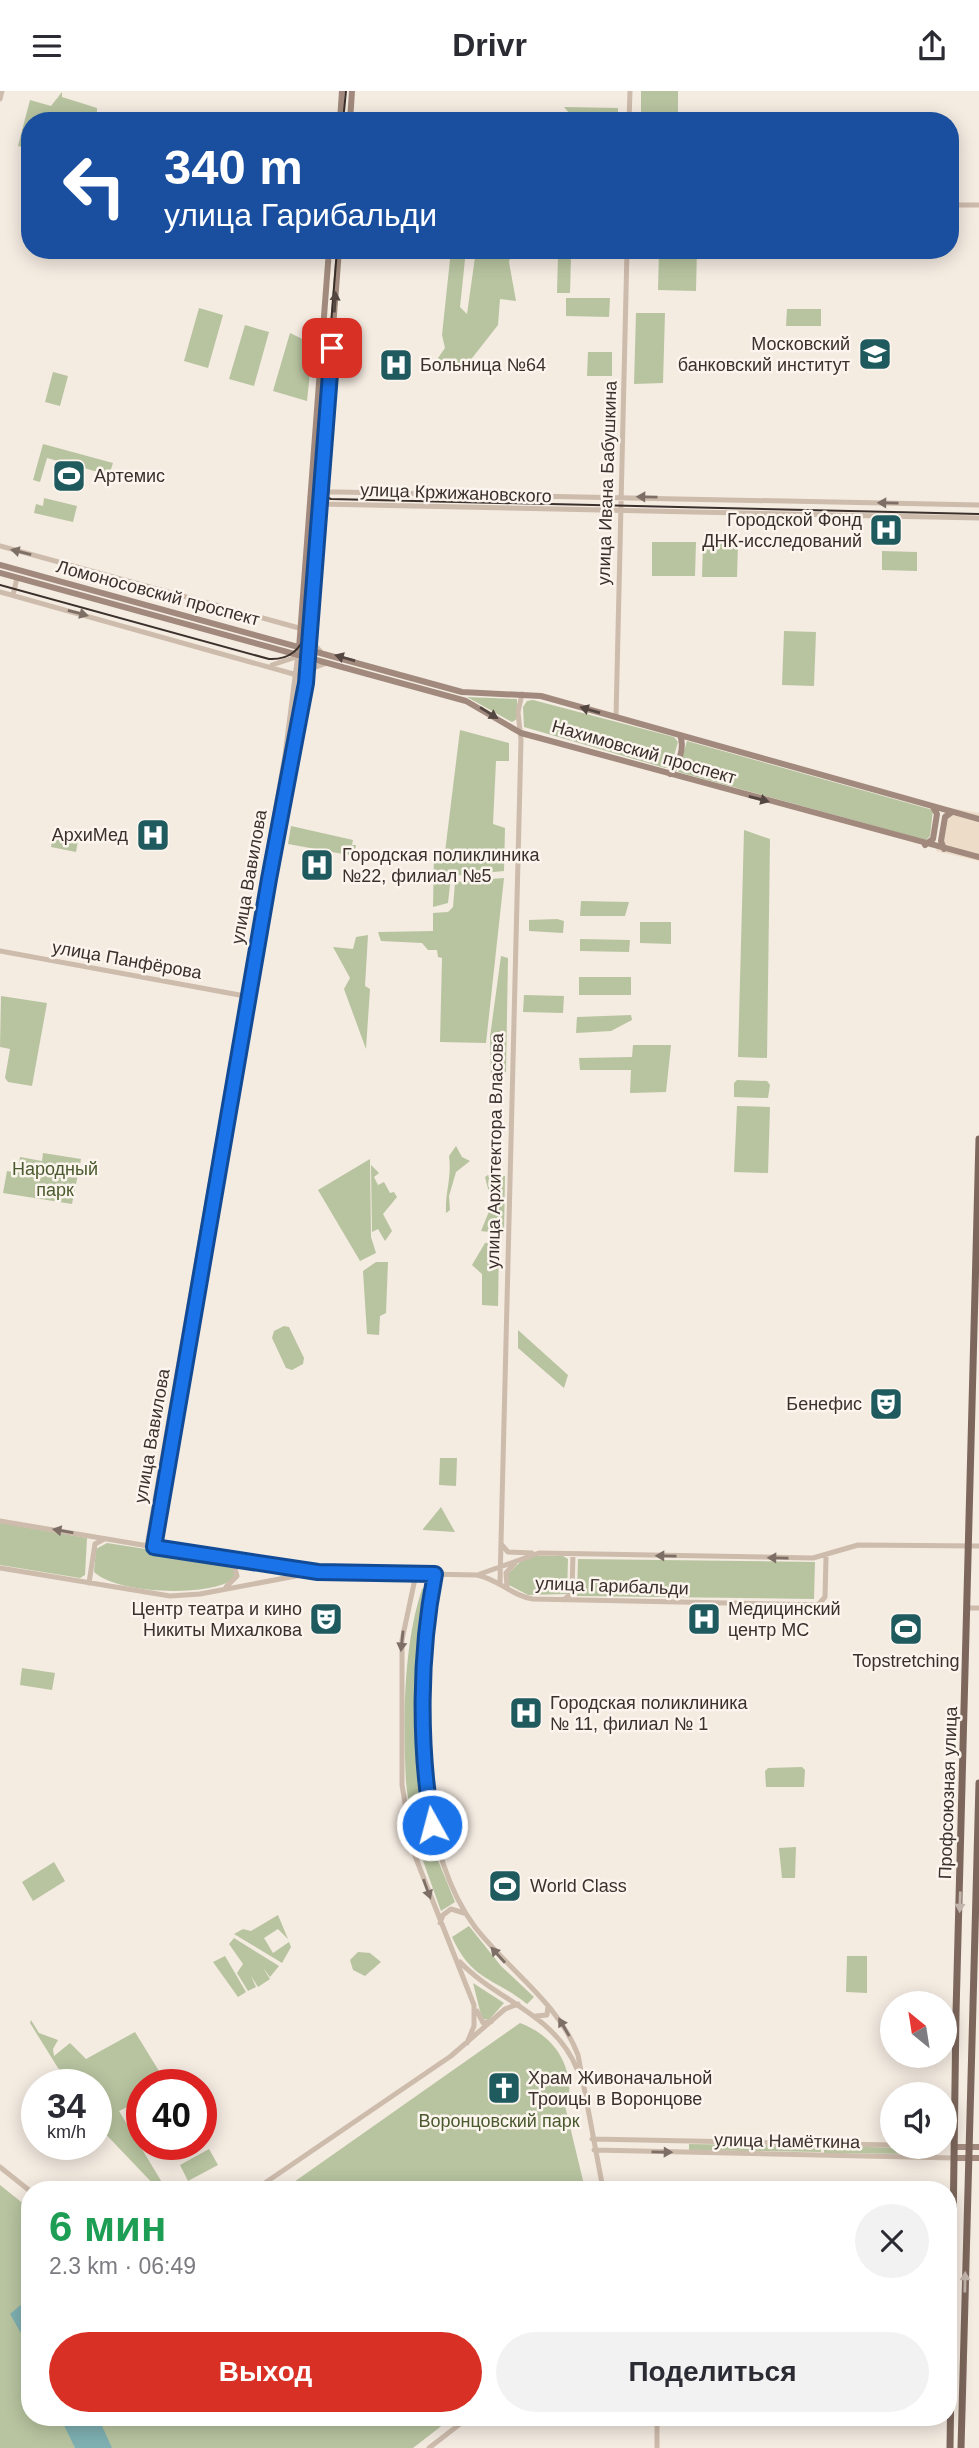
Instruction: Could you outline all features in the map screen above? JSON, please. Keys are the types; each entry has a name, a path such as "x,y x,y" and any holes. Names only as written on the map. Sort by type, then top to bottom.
{"main road":[{"path":"341,112 342,91"},
{"path":"351,112 352,91"},
{"name":"улица Вавилова","path":"301,656 299,628 329,259"},
{"name":"улица Вавилова","path":"301,656 308,648 338,259"},
{"name":"Ломоносовский проспект","path":"0,565 308,648"},
{"name":"Ломоносовский проспект","path":"0,573 301,656"},
{"name":"Нахимовский проспект","path":"308,648 462,692 538,695 979,819"},
{"name":"Нахимовский проспект","path":"301,656 466,701 521,733 925,845 979,857"},
{"path":"670,774 680,756 680,735"},
{"path":"925,845 933,839 937,814 933,807"},
{"path":"944,849 941,841 945,817 952,811"},
{"name":"Профсоюзная улица","path":"956,2082 979,1139"},
{"name":"Профсоюзная улица","path":"961,2448 967,2147 979,1783"},
{"path":"957,2147 979,2147"},
{"name":"улица Намёткина","path":"957,2158 979,2158"},
{"name":"Профсоюзная улица","path":"954,2159 954,2181"},
{"name":"Профсоюзная улица","path":"950,2426 950,2448"}],"street":[{"path":"0,99 2,91"},
{"path":"629,112 630,91"},
{"path":"959,205 979,205"},
{"name":"улица Ивана Бабушкина","path":"616,717 627,259"},
{"name":"улица Кржижановского","path":"310,497 321,492 979,505"},
{"name":"улица Кржижановского","path":"310,497 320,503 979,518"},
{"path":"0,546 299,628 320,651"},
{"path":"13,595 17,578"},
{"path":"0,591 297,675"},
{"path":"269,666 301,656"},
{"name":"улица Вавилова","path":"147,1546 301,656"},
{"name":"улица Вавилова","path":"154,1547 303,703 306,683 301,656"},
{"path":"306,683 313,668 327,663"},
{"name":"улица Архитектора Власова","path":"500,1583 498,1569 501,1543 521,733 518,712 522,694"},
{"path":"294,703 300,699 303,703"},
{"name":"улица Панфёрова","path":"0,951 250,996"},
{"name":"улица Гарибальди","path":"0,1521 233,1561 318,1572 477,1575 500,1583 530,1599 818,1605 825,1597 826,1557"},
{"path":"89,1583 95,1544 106,1539"},
{"path":"501,1543 508,1552 539,1553"},
{"name":"улица Гарибальди","path":"498,1569 539,1553 826,1557 858,1545 979,1546"},
{"path":"564,1599 572,1592 573,1554"},
{"path":"508,1588 504,1581 506,1573 517,1560"},
{"path":"222,1589 235,1581 237,1576 233,1561"},
{"name":"улица Гарибальди","path":"0,1568 170,1596 318,1572"},
{"path":"477,1575 498,1569"},
{"path":"416,1574 402,1640 402,1785 411,1842 440,1924 474,2005 483,2023 494,2020"},
{"path":"435,1574 429,1608 424,1703 429,1807 445,1870 468,1917 494,1952 547,2003 574,2045 601,2181"},
{"path":"968,1608 979,1608"},
{"path":"440,1924 443,1915 451,1909 458,1909 468,1917"},
{"path":"456,1957 479,1980 534,2015 565,2047 580,2079"},
{"path":"534,2015 543,2017 549,2013 547,2003"},
{"path":"268,2181 467,2043 505,2009 518,2004"},
{"path":"467,2043 474,2026 474,2005"},
{"name":"улица Намёткина","path":"592,2139 880,2145"},
{"name":"улица Намёткина","path":"594,2150 880,2156"},
{"path":"0,2167 21,2184"},
{"path":"429,2448 458,2426"},
{"path":"657,2426 657,2448"}],"green space":[{"path":"641,91 678,91 678,112 641,112"},
{"path":"62,92 62,97 97,108 97,112 27,112 30,100 51,106"},
{"path":"564,107 618,108 618,112 568,112"},
{"path":"450,259 465,259 460,307 467,314 475,259 510,259 516,301 500,299 498,325 469,362 447,368 438,358 445,348 442,335"},
{"path":"558,259 571,259 570,293 557,293"},
{"path":"659,259 697,259 696,291 658,290"},
{"path":"566,298 610,298 609,317 566,316"},
{"path":"199,308 223,315 208,368 184,361"},
{"path":"787,309 821,309 821,326 786,326"},
{"path":"636,313 665,313 663,383 634,384"},
{"path":"245,325 269,332 254,386 229,379"},
{"path":"290,333 313,344 307,401 273,391"},
{"path":"588,352 612,352 612,376 587,376"},
{"path":"53,372 68,376 60,406 45,402"},
{"path":"43,444 113,463 109,475 47,458 40,482 33,480"},
{"path":"44,498 77,506 73,522 34,513 36,504 43,506"},
{"path":"652,542 696,542 695,576 652,576"},
{"path":"703,542 738,543 737,577 702,577"},
{"path":"882,551 917,552 917,571 882,570"},
{"path":"784,631 816,632 814,686 782,685"},
{"path":"467,697 517,699 517,719 512,722"},
{"path":"533,700 674,737 678,742 671,766 665,768 524,727 523,707 527,701"},
{"path":"460,730 509,743 509,761 496,761 493,824 505,828 504,871 451,876 448,903 433,907 434,852 445,852"},
{"path":"687,741 933,810 930,836 926,840 678,772"},
{"path":"291,826 353,840 352,845 356,845 354,856 288,844"},
{"path":"54,830 79,834 76,852 51,847"},
{"path":"744,830 770,839 767,1058 738,1057"},
{"path":"504,878 486,1043 440,1042 442,958 438,957 437,950 428,950 422,943 381,941 378,932 433,931 433,913 448,912 453,907 455,882"},
{"path":"581,901 629,902 625,916 580,916"},
{"path":"529,920 564,921 563,933 529,931"},
{"path":"640,922 671,922 671,944 640,943"},
{"path":"368,935 365,986 370,989 366,1049 344,989 350,978 333,947 353,949 356,937"},
{"path":"580,939 630,940 629,952 580,951"},
{"path":"501,956 508,958 506,1072 491,1079 490,1037"},
{"path":"579,977 631,977 631,995 579,995"},
{"path":"524,995 564,996 563,1013 523,1012"},
{"path":"1,996 47,1003 32,1086 8,1082 5,1078 10,1049 0,1047"},
{"path":"631,1015 632,1020 611,1031 576,1033 577,1017"},
{"path":"633,1045 671,1045 666,1092 630,1093 631,1070 580,1070 579,1058 632,1057"},
{"path":"737,1080 767,1081 770,1085 768,1098 734,1097 734,1083"},
{"path":"737,1106 770,1107 768,1173 734,1172"},
{"path":"456,1146 462,1157 470,1161 456,1172 449,1196 450,1210 446,1213 449,1156"},
{"name":"Народный парк","path":"43,1153 81,1159 72,1204 3,1193 7,1171 18,1173 20,1157 42,1161"},
{"path":"370,1159 371,1237 376,1253 360,1261 318,1190"},
{"path":"371,1165 379,1173 374,1177 378,1185 384,1182 390,1193 394,1192 397,1197 383,1214 392,1231 385,1241 378,1229 372,1232"},
{"path":"505,1176 504,1234 481,1231 492,1204 485,1177"},
{"path":"495,1242 499,1245 498,1306 482,1305 482,1274 472,1265 485,1243"},
{"path":"376,1262 388,1262 386,1313 380,1316 379,1335 367,1334 363,1271"},
{"path":"284,1326 289,1327 304,1358 303,1364 292,1370 286,1368 272,1338 274,1331"},
{"path":"518,1330 568,1375 564,1388 518,1348"},
{"path":"440,1458 457,1458 456,1486 439,1485"},
{"path":"441,1507 455,1532 423,1530 423,1529"},
{"path":"0,1523 87,1538 85,1575 80,1578 0,1565"},
{"path":"107,1543 230,1562 235,1570 233,1580 202,1589 183,1591 141,1589 122,1585 94,1572 96,1549"},
{"path":"533,1556 563,1556 568,1559 567,1594 528,1595 509,1585 508,1574 520,1562"},
{"path":"578,1559 815,1562 814,1599 577,1596"},
{"path":"426,1587 420,1695 423,1803 434,1851 421,1856 406,1782 405,1710 411,1635 422,1589"},
{"path":"22,1668 55,1673 52,1690 20,1685"},
{"path":"802,1767 805,1770 804,1787 766,1787 765,1771 768,1768"},
{"path":"796,1847 795,1878 782,1878 779,1848"},
{"path":"435,1853 455,1902 441,1911 422,1858"},
{"path":"54,1862 65,1881 33,1901 22,1882"},
{"path":"278,1915 288,1939 278,1929 264,1938 273,1953 289,1942 291,1947 282,1963 234,1934 243,1929 251,1931"},
{"path":"469,1926 501,1966 534,1997 527,2004 484,1977 467,1962 452,1937"},
{"path":"234,1938 279,1966 270,1977 263,1968 270,1979 258,1987 251,1976 256,1987 248,1991 237,1973 243,1964 229,1944"},
{"path":"358,1952 370,1953 381,1962 365,1976 353,1970 350,1960"},
{"path":"225,1956 246,1992 238,1997 213,1962"},
{"path":"847,1956 867,1956 867,1993 846,1992"},
{"path":"473,1983 504,2003 489,2020 482,2019"},
{"path":"31,2020 39,2033 58,2040 53,2049 54,2056 70,2043 86,2059 135,2032 158,2069 126,2069 126,2108 119,2111 126,2123 126,2155 112,2141 112,2069 59,2069 30,2023"},
{"name":"Воронцовский парк","path":"520,2023 550,2042 563,2061 569,2084 569,2097 562,2093 583,2181 295,2181"},
{"path":"689,2144 821,2146 821,2152 689,2150"},
{"path":"824,2146 880,2147 880,2154 824,2153"},
{"path":"130,2160 149,2160 161,2181 150,2181"},
{"path":"189,2160 215,2160 218,2165 188,2181 180,2165"},
{"path":"0,2185 21,2202 21,2426 441,2426 413,2448 0,2448"}],"shaded area":[{"path":"945,807 979,813 979,861 936,851"}],"water":[{"path":"21,2305 21,2333 10,2314"},
{"path":"64,2426 102,2426 112,2448 75,2448"}],"tram line":[{"path":"344,112 346,91"},
{"path":"0,585 269,659 282,658 297,649 306,633 336,259"},
{"path":"316,484 321,495 331,499 979,514"}],"place":[{"name":"Московский банковский институт","path":"875,354"},
{"name":"Больница №64","path":"396,365"},
{"name":"Артемис","path":"69,476"},
{"name":"Городской Фонд ДНК-исследований","path":"886,530"},
{"name":"АрхиМед","path":"153,835"},
{"name":"Городская поликлиника №22, филиал №5","path":"317,865"},
{"name":"Бенефис","path":"886,1404"},
{"name":"Центр театра и кино Никиты Михалкова","path":"326,1619"},
{"name":"Медицинский центр МС","path":"704,1619"},
{"name":"Topstretching","path":"906,1629"},
{"name":"Городская поликлиника № 11, филиал № 1","path":"526,1713"},
{"name":"World Class","path":"505,1886"},
{"name":"Храм Живоначальной Троицы в Воронцове","path":"504,2088"}],"route":[{"path":"332,348 306,683 269,879 154,1547 230,1561 318,1572 435,1574 429,1608 424,1703 432,1825"}]}
